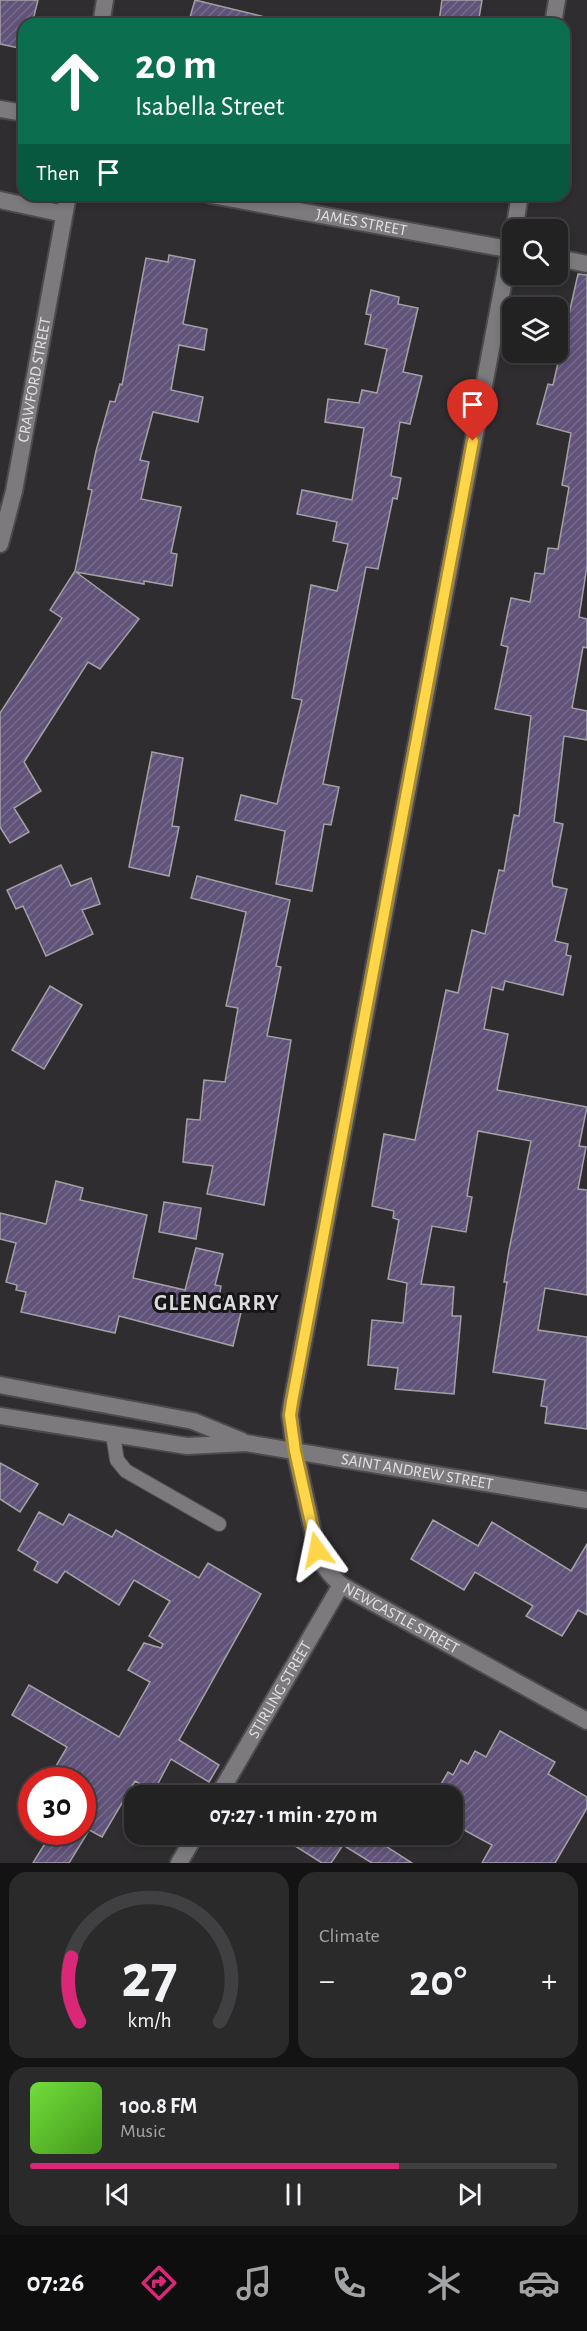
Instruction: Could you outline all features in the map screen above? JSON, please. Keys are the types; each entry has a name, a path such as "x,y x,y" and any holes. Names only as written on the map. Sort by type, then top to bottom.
{"street":[{"path":"101,18 105,0"},
{"path":"554,18 557,0"},
{"path":"0,109 18,112"},
{"path":"0,200 64,214"},
{"name":"CRAWFORD STREET","path":"0,544 14,491 67,201"},
{"name":"JAMES STREET","path":"251,201 502,239"},
{"name":"NEWCASTLE STREET","path":"516,219 519,201"},
{"path":"568,260 587,264"},
{"name":"NEWCASTLE STREET","path":"503,285 290,1415 295,1451 317,1550 322,1564 341,1585 587,1721"},
{"name":"SAINT ANDREW STREET","path":"0,1385 194,1421 246,1443"},
{"name":"SAINT ANDREW STREET","path":"0,1416 187,1446 246,1443 587,1500"},
{"name":"STIRLING STREET","path":"224,1785 341,1585"},
{"path":"179,1863 190,1845"}],"lane":[{"path":"113,1435 117,1460 126,1471 219,1524"}],"building":[{"path":"0,0 38,0 34,18 18,18 18,48 0,44"},
{"path":"195,0 265,17 265,18 190,18"},
{"path":"442,0 482,0 479,18 440,18"},
{"path":"169,255 195,260 183,324 207,329 204,350 179,345 171,390 203,397 198,422 153,412 140,460 149,462 141,499 181,507 171,553 177,554 172,586 144,581 144,584 76,572 139,619 100,669 88,662 24,762 41,791 14,808 29,832 10,843 0,827 0,713 62,618 50,610 75,571 92,490 88,489 96,451 110,401 115,402 120,384 122,385 146,258 168,262"},
{"path":"578,274 587,275 587,566 579,617 587,619 587,648 583,647 572,708 587,711 587,740 564,736 554,822 563,824 552,881 553,886 567,889 555,941 568,944 566,955 571,956 563,995 505,981 503,990 492,987 484,1029 508,1034 497,1090 587,1107 579,1146 586,1147 578,1189 587,1190 587,1295 545,1288 538,1330 587,1337 587,1429 545,1423 547,1407 541,1406 545,1380 493,1372 507,1282 504,1282 509,1250 531,1141 478,1131 467,1196 472,1197 466,1232 432,1226 421,1284 454,1287 452,1316 461,1316 454,1394 395,1389 398,1368 368,1365 372,1320 403,1323 407,1283 388,1279 399,1220 393,1218 394,1211 372,1206 384,1134 415,1140 446,990 458,993 472,930 485,934 499,870 504,871 514,815 519,816 531,716 495,709 508,647 501,645 511,598 530,602 535,573 544,574 548,548 558,549 569,487 562,485 571,433 537,424 548,384 553,385 558,363 568,363 568,318"},
{"path":"371,290 399,297 398,304 418,308 403,372 422,376 410,424 400,422 391,476 401,478 397,499 393,498 378,569 366,567 323,784 339,787 331,825 324,824 312,891 276,884 285,831 235,820 241,795 277,804 302,700 292,698 311,585 337,591 348,544 333,541 337,522 297,514 302,490 352,500 364,428 325,422 328,399 359,403 362,390 377,393 387,349 365,344 371,315 366,314"},
{"path":"152,752 183,758 172,826 179,827 169,876 129,867"},
{"path":"61,865 71,886 91,878 100,904 82,910 93,934 46,956 23,906 16,909 7,890"},
{"path":"197,876 290,900 276,966 281,967 267,1036 291,1040 264,1205 207,1194 213,1166 183,1162 187,1119 200,1120 204,1080 225,1082 238,1008 226,1006 246,912 191,898"},
{"path":"50,986 82,1005 44,1069 12,1050"},
{"path":"56,1181 83,1188 80,1200 147,1215 133,1278 185,1290 196,1248 223,1254 215,1285 221,1286 219,1298 243,1304 233,1346 119,1316 115,1333 21,1312 26,1292 16,1290 17,1285 6,1282 16,1243 0,1239 0,1213 46,1224"},
{"path":"164,1202 201,1208 196,1239 159,1232"},
{"path":"0,1463 38,1484 20,1512 0,1499"},
{"path":"39,1512 63,1525 69,1514 112,1537 116,1530 199,1578 208,1563 261,1594 179,1740 219,1765 209,1782 171,1759 157,1785 143,1785 135,1781 133,1785 124,1785 124,1800 102,1837 96,1834 96,1767 55,1767 67,1747 12,1715 29,1685 119,1737 150,1682 128,1670 144,1643 161,1648 163,1644 149,1636 170,1601 134,1580 119,1605 65,1571 57,1583 34,1570 38,1562 18,1550"},
{"path":"433,1520 478,1546 492,1522 571,1571 587,1544 587,1615 578,1610 562,1636 526,1616 533,1606 475,1572 464,1590 411,1559"},
{"path":"500,1731 555,1762 548,1774 587,1797 587,1808 555,1863 482,1863 492,1845 463,1829 463,1785 441,1785 448,1772 453,1775 461,1760 468,1764 475,1751 486,1757"},
{"path":"44,1845 80,1845 69,1863 33,1863"},
{"path":"293,1845 343,1845 331,1863 322,1863"},
{"path":"343,1845 384,1845 412,1863 372,1863"}],"district":[{"name":"GLENGARRY","path":"217,1303"}],"route":[{"path":"317,1550 295,1451 290,1415 473,441"}]}
